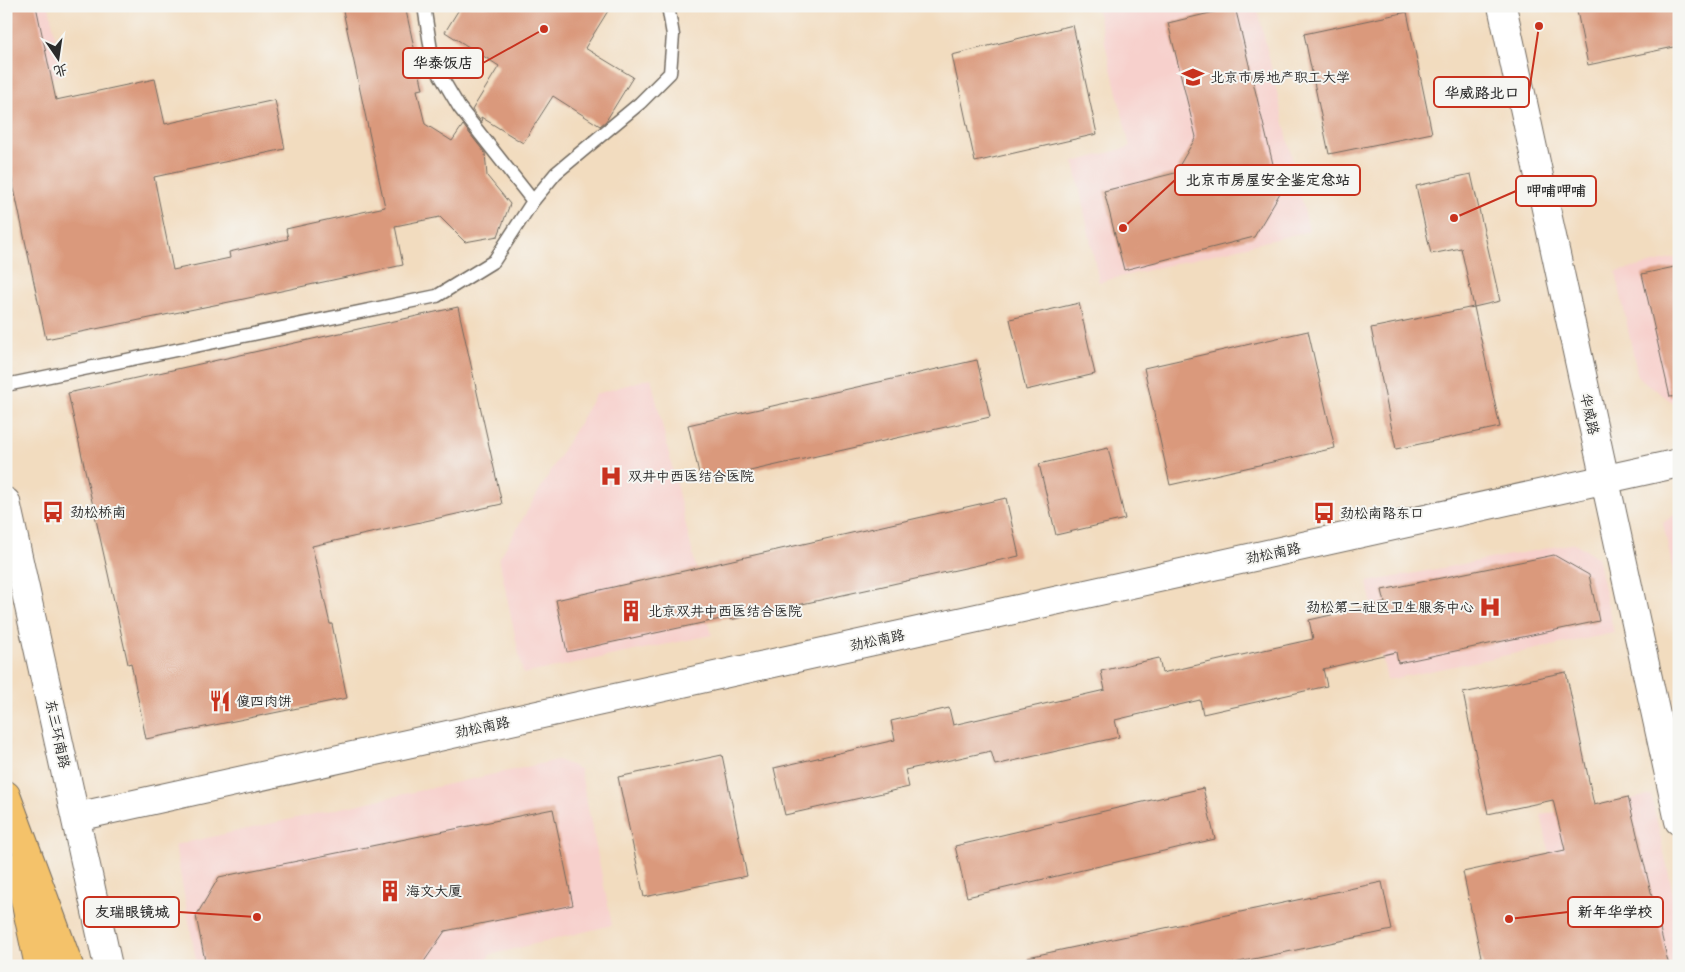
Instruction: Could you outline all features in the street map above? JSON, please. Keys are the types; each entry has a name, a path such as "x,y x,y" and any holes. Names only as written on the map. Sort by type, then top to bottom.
{"highway":[{"path":"6,795 69,966"},
{"path":"6,810 39,966"}],"street":[{"name":"华威路","path":"1502,6 1679,821"},
{"name":"劲松南路","path":"76,817 1679,463"},
{"name":"东三环南路","path":"6,502 108,966"}],"lane":[{"path":"424,6 433,63 460,107 534,201"},
{"path":"6,385 437,296 494,261 534,201 556,173 640,103 670,73 673,35 668,6"}],"shaded area":[{"path":"6,6 49,6 63,75 6,87"},
{"name":"北京市房地产职工大学","path":"1096,6 1257,6 1309,231 1099,282 1074,162 1130,147"},
{"path":"1679,257 1679,407 1638,377 1616,272"},
{"name":"双井中西医结合医院","path":"651,378 712,635 523,674 499,559 596,394"},
{"path":"1679,511 1679,600 1663,523"},
{"name":"劲松第二社区卫生服务中心","path":"1575,543 1597,557 1614,633 1387,680 1367,582"},
{"name":"海文大厦","path":"558,760 580,769 612,925 490,955 484,966 197,966 175,845"},
{"path":"1651,795 1679,920 1679,966 1574,966 1541,815"}],"building":[{"path":"6,6 36,6 56,100 155,79 165,124 275,100 285,149 154,177 173,270 230,258 229,252 288,239 286,229 385,207 342,6 405,6 423,89 417,90 425,124 452,141 463,125 485,153 487,176 510,204 498,236 465,242 440,217 395,226 403,265 46,339 6,151"},
{"path":"461,6 611,6 585,48 633,77 606,121 600,126 553,96 523,143 481,117 482,123 472,110 499,66 445,32"},
{"path":"1576,6 1679,6 1679,46 1588,65"},
{"path":"1235,7 1280,193 1254,237 1124,270 1104,191 1175,173 1196,137 1168,23"},
{"path":"1407,12 1432,133 1329,154 1304,34"},
{"path":"1073,25 1097,134 975,162 952,55"},
{"path":"1471,174 1500,301 1474,307 1461,248 1431,254 1416,186"},
{"path":"1679,266 1679,396 1670,397 1642,274"},
{"path":"1079,303 1095,374 1026,390 1010,319"},
{"path":"458,307 502,504 312,546 330,624 332,624 347,698 146,739 131,663 128,664 68,393"},
{"path":"1474,307 1500,427 1396,449 1371,328"},
{"path":"1308,331 1335,448 1170,485 1144,368"},
{"path":"977,360 990,417 701,482 688,425"},
{"path":"1108,448 1125,519 1056,535 1039,464"},
{"path":"1006,498 1019,556 730,620 730,617 567,652 556,600"},
{"path":"1554,555 1589,575 1599,621 1398,663 1396,652 1323,669 1327,686 1203,714 1200,700 1115,720 1119,737 995,765 991,751 905,770 909,787 785,815 774,768 895,740 891,721 949,708 953,725 1105,690 1101,671 1159,658 1162,673 1313,639 1309,620 1385,603 1382,590"},
{"path":"1566,672 1594,805 1628,797 1669,966 1483,966 1463,872 1565,850 1553,800 1488,814 1463,693"},
{"path":"722,755 747,876 644,897 618,777"},
{"path":"1203,788 1215,839 967,897 955,846"},
{"name":"海文大厦","path":"553,809 573,905 445,931 421,966 206,966 196,916 219,877"},
{"path":"1382,882 1392,930 1220,966 1029,966 1028,957"}],"place":[{"name":"华威路北口","path":"1539,26"},
{"name":"华泰饭店","path":"544,29"},
{"name":"北京市房地产职工大学","path":"1193,77"},
{"name":"呷哺呷哺","path":"1454,218"},
{"name":"北京市房屋安全鉴定总站","path":"1123,228"},
{"name":"双井中西医结合医院","path":"611,476"},
{"name":"劲松桥南","path":"53,512"},
{"name":"劲松南路东口","path":"1324,513"},
{"name":"劲松第二社区卫生服务中心","path":"1490,607"},
{"name":"北京双井中西医结合医院","path":"631,611"},
{"name":"傻四肉饼","path":"220,701"},
{"name":"海文大厦","path":"390,891"},
{"name":"友瑞眼镜城","path":"257,917"},
{"name":"新年华学校","path":"1509,919"}]}
